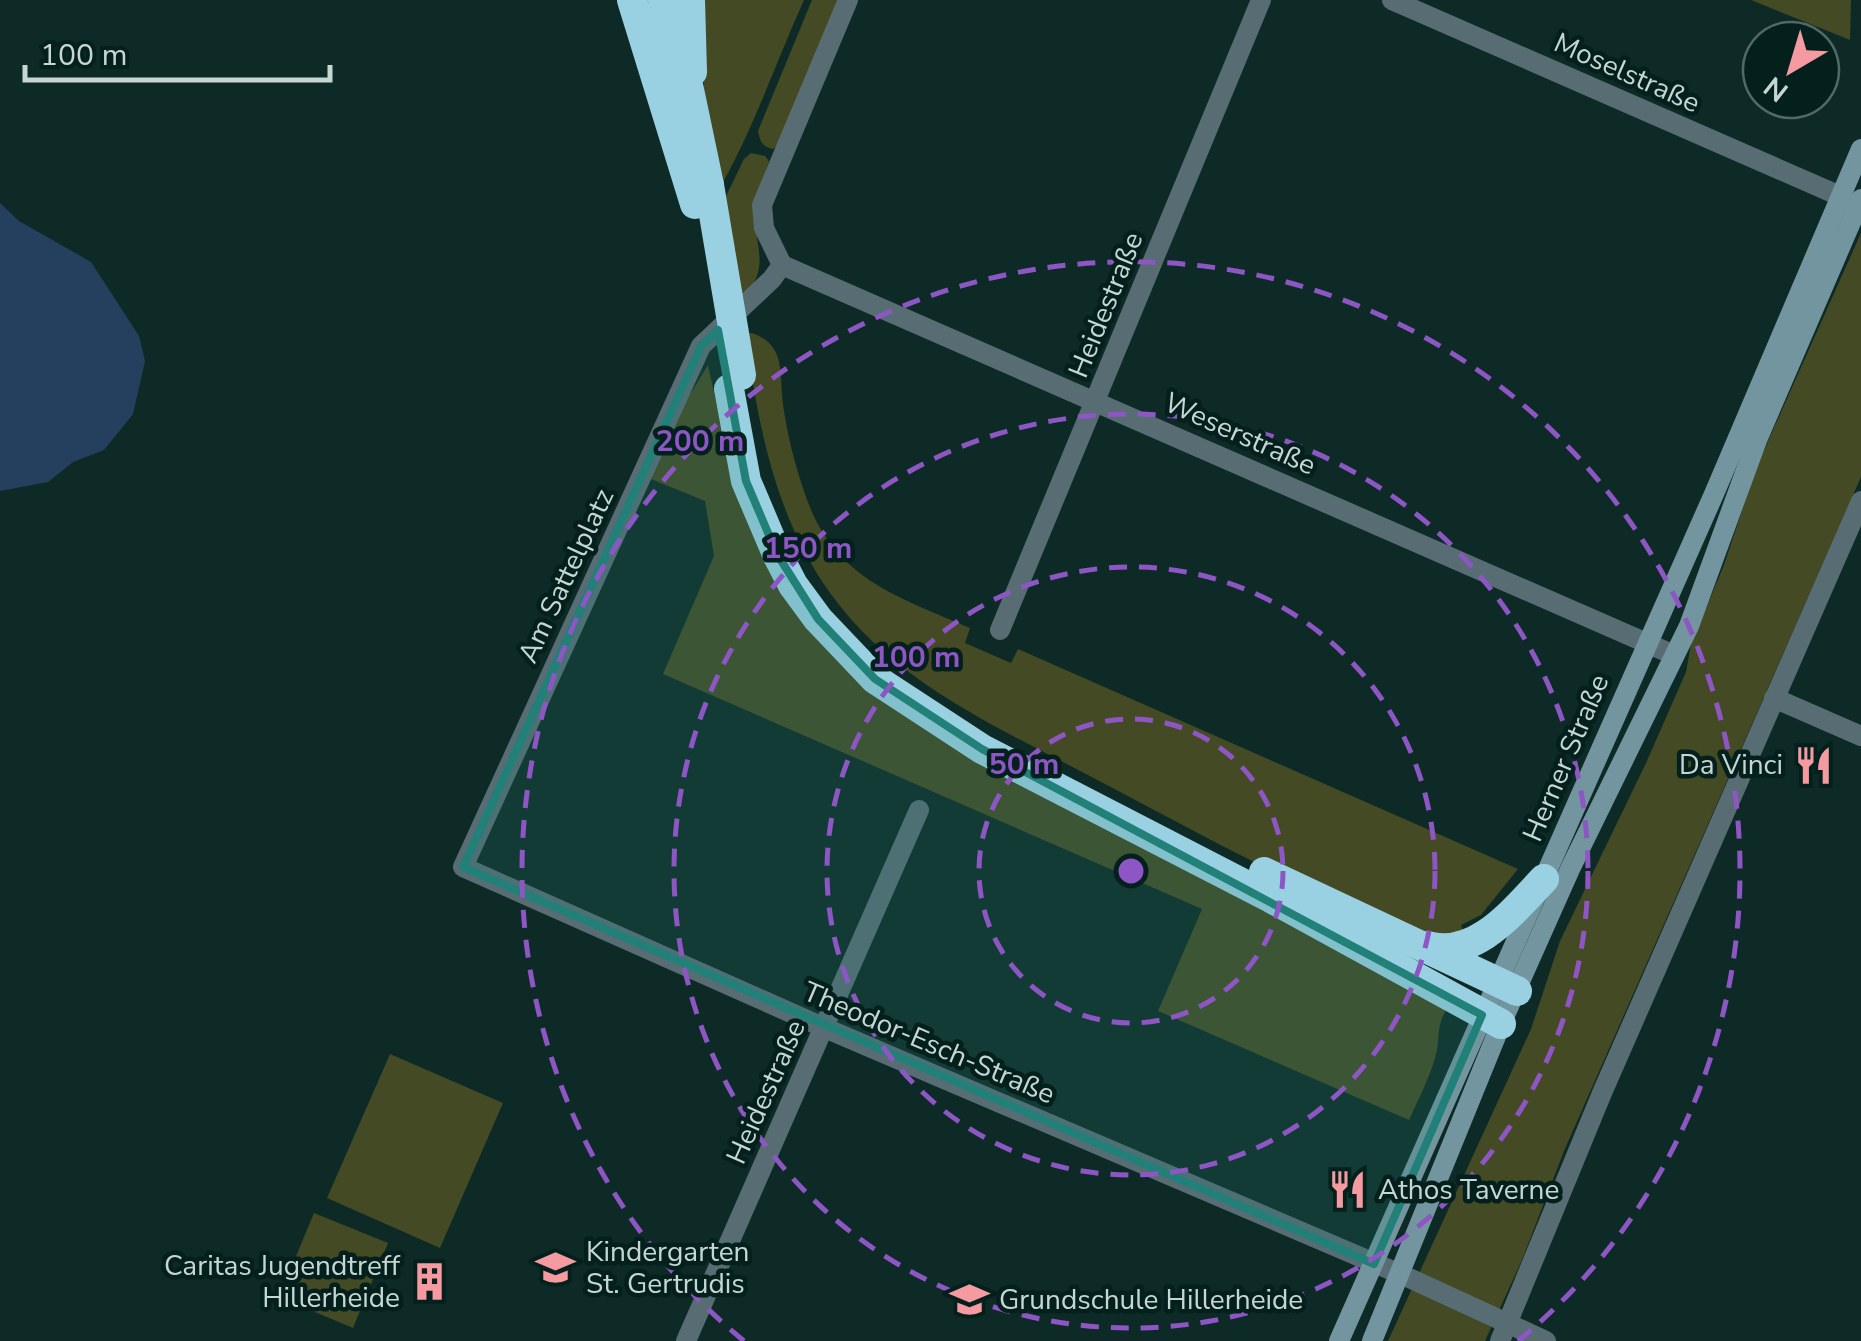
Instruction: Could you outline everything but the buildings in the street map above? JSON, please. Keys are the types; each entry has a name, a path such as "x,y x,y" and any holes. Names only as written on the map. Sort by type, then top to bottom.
{"highway":[{"path":"632,0 702,195"},
{"path":"664,0 735,382 746,481 777,554 818,619 875,678 982,748 1271,898 1491,1020"},
{"path":"672,0 694,116"},
{"path":"690,0 694,116 702,195"},
{"path":"735,382 787,538 820,592 874,653 956,714 998,738 1400,938 1507,986"},
{"path":"1400,938 1441,950 1460,947 1498,926 1544,879"}],"main road":[{"name":"Herner Straße","path":"1339,1341 1507,986 1572,867 1689,626 1758,440 1855,203 1861,149"},
{"name":"Herner Straße","path":"1507,986 1544,879 1646,644 1855,203"},
{"name":"Herner Straße","path":"1372,1341 1401,1274 1491,1020"}],"street":[{"path":"782,265 764,228 762,205 848,0"},
{"name":"Heidestraße","path":"1000,630 1261,0"},
{"name":"Moselstraße","path":"1392,0 1855,203"},
{"name":"Weserstraße","path":"782,265 1674,655"},
{"name":"Am Sattelplatz","path":"464,867 701,346 782,265"},
{"path":"1504,1332 1602,1093 1861,501"},
{"path":"1774,698 1861,736"},
{"name":"Heidestraße","path":"686,1341 918,810"},
{"name":"Theodor-Esch-Straße","path":"464,867 824,1028 1401,1274 1504,1332 1546,1341"}],"highlighted area":[{"path":"718,330 746,481 777,554 818,619 875,679 982,749 1482,1015 1374,1264 463,867 701,346"}],"green space":[{"path":"703,0 804,0 722,184 704,90"},
{"path":"812,0 838,0 780,144 769,148 762,143 758,131"},
{"path":"1751,0 1851,0 1850,40 1841,36 1841,20 1800,20"},
{"path":"751,153 769,161 755,207 759,266 742,299 724,200 744,159"},
{"path":"1861,233 1861,477 1564,1151 1522,1260 1485,1341 1388,1341 1531,1029 1560,941 1686,672 1691,644 1724,565 1756,468"},
{"path":"746,334 768,342 776,353 787,427 805,494 817,523 850,565 893,594 970,628 965,643 1011,663 1018,649 1518,869 1481,915 1461,925 1466,939 1447,942 1266,868 981,719 886,654 833,597 797,537 764,438"},
{"path":"708,365 730,467 825,647 1446,1010 1433,1066 1409,1120 1158,1011 1202,909 663,674 714,556 705,501 651,479 686,401"},
{"path":"390,1054 503,1103 440,1248 327,1198"},
{"path":"314,1213 388,1243 353,1328 279,1297"}],"water":[{"path":"0,203 19,221 91,262 139,336 145,361 133,414 104,450 73,462 48,482 0,491"}],"place":[{"name":"Da Vinci","path":"1813,765"},
{"name":"Athos Taverne","path":"1348,1190"},
{"name":"Kindergarten St. Gertrudis","path":"556,1268"},
{"name":"Caritas Jugendtreff Hillerheide","path":"430,1282"},
{"name":"Grundschule Hillerheide","path":"969,1300"}]}
